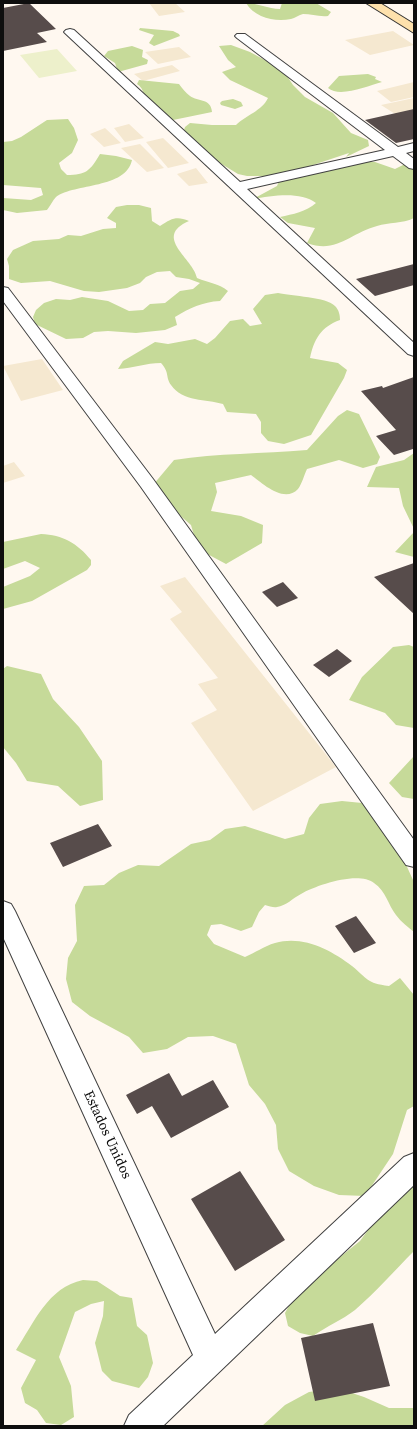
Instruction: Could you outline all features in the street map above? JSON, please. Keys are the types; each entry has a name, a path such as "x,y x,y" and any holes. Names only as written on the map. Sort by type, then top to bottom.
{"street":[{"path":"372,3 414,29"},
{"path":"70,32 236,188 414,351"},
{"path":"241,36 414,165"},
{"path":"236,188 414,147"},
{"path":"3,291 147,483 414,858"},
{"name":"Estados Unidos","path":"3,912 211,1359"},
{"path":"140,1426 414,1166"}],"shaded area":[{"path":"149,3 175,3 185,12 159,16"},
{"path":"393,31 414,45 370,55 345,40"},
{"path":"179,47 191,57 158,64 145,52"},
{"path":"172,65 180,71 143,81 134,74"},
{"path":"414,82 414,97 391,102 377,91"},
{"path":"414,98 414,114 400,117 381,105"},
{"path":"129,124 144,138 125,142 114,128"},
{"path":"105,128 121,143 104,147 90,134"},
{"path":"163,138 189,163 168,168 146,142"},
{"path":"140,144 164,168 147,172 121,148"},
{"path":"196,168 208,183 189,186 177,174"},
{"path":"42,359 63,390 21,401 3,366"},
{"path":"14,462 25,476 3,483 3,466"},
{"path":"185,577 336,767 253,811 191,723 217,710 198,684 218,678 170,619 182,612 160,586"}],"green space":[{"path":"246,3 280,9 282,3 316,3 331,12 328,16 303,14 291,19 278,20 266,18 260,15"},
{"path":"140,28 173,31 180,36 154,46 149,43 154,35 139,30"},
{"path":"231,45 250,52 272,64 287,76 293,85 305,97 333,113 351,133 368,140 369,146 346,157 349,153 304,168 271,176 247,176 238,174 215,160 201,146 185,137 183,133 185,127 190,123 236,125 258,110 268,98 230,80 222,72 236,67 228,60 219,46"},
{"path":"132,46 143,50 142,57 148,60 147,64 118,72 115,63 104,56 108,51"},
{"path":"57,49 77,71 39,78 20,55"},
{"path":"368,74 376,77 375,79 382,82 346,92 333,91 328,88 339,76"},
{"path":"139,80 179,84 193,98 207,102 212,112 173,120 157,111 148,103 143,91 137,84"},
{"path":"233,99 241,102 243,106 235,109 221,105 220,103 222,101"},
{"path":"68,119 74,128 78,140 72,153 59,163 61,169 67,175 79,174 87,171 100,154 132,160 128,169 120,176 110,181 75,189 56,197 47,210 17,213 3,210 3,198 31,200 43,195 41,188 3,185 3,142 12,141 21,137 47,120"},
{"path":"413,160 414,218 367,229 343,241 327,246 318,246 307,243 315,228 288,223 280,217 304,211 316,203 302,197 286,195 253,199 277,186 279,181 348,162 375,162 395,169"},
{"path":"139,205 151,208 152,221 160,226 168,221 178,218 189,221 179,227 174,234 174,241 197,278 217,285 228,291 220,301 196,306 175,317 177,325 165,330 136,333 108,331 94,332 83,338 66,339 35,324 33,317 36,310 44,303 56,299 70,300 82,297 108,301 129,311 143,310 150,304 165,303 180,291 193,289 200,283 189,279 176,277 170,271 157,272 146,277 140,283 127,288 99,292 84,291 50,281 21,283 9,279 9,266 7,259 13,250 33,241 59,239 68,235 81,236 103,229 116,228 116,223 107,218 116,207"},
{"path":"278,293 308,297 331,303 335,306 339,314 340,320 328,326 319,334 310,358 338,363 347,370 344,378 311,435 284,444 268,441 261,433 261,422 256,414 227,412 223,404 195,399 182,394 171,385 166,369 161,363 118,369 123,361 155,342 168,344 195,339 207,344 215,338 230,321 243,319 250,326 262,324 253,309 265,295"},
{"path":"347,410 359,414 380,457 377,464 363,468 339,460 307,469 298,489 292,493 286,494 273,491 251,475 215,483 217,492 211,511 241,516 263,525 262,543 226,564 198,549 191,525 155,494 153,485 174,460 207,456 307,450 338,416"},
{"path":"414,453 414,529 403,506 399,488 367,487 376,467 404,460"},
{"path":"414,532 414,557 395,552"},
{"path":"41,534 56,536 69,541 86,554 91,560 91,565 87,570 32,601 3,609 3,587 30,576 40,568 25,561 3,569 3,542"},
{"path":"409,645 414,647 414,728 396,725 385,713 349,700 362,677 393,647"},
{"path":"7,666 41,674 53,699 79,727 102,761 103,800 80,806 58,786 27,781 16,763 3,747 3,669"},
{"path":"414,756 414,799 402,797 389,783"},
{"path":"342,801 362,803 398,847 413,880 414,932 398,918 378,886 367,880 358,878 327,883 308,890 286,904 280,906 274,907 265,905 259,912 252,927 241,931 221,924 211,925 207,935 214,944 245,957 275,943 296,941 306,943 326,950 344,960 371,982 389,986 400,978 414,995 414,1106 407,1110 393,1154 365,1196 339,1195 314,1186 289,1171 278,1149 276,1125 265,1104 249,1085 236,1044 213,1036 188,1037 167,1049 143,1053 129,1037 90,1016 72,1002 66,979 68,958 77,941 75,905 84,886 104,885 119,873 138,865 159,866 191,844 210,840 225,829 245,826 285,839 304,834 309,818 320,804"},
{"path":"414,1179 414,1251 378,1289 345,1317 313,1336 300,1333 288,1326 285,1313 298,1289 326,1262 340,1257 360,1241 374,1222"},
{"path":"83,1280 97,1281 120,1296 132,1298 137,1326 147,1335 153,1363 148,1377 139,1388 112,1381 102,1371 95,1343 103,1316 104,1301 91,1304 75,1312 59,1357 71,1386 74,1417 61,1425 46,1423 37,1410 25,1403 21,1388 36,1360 16,1350 36,1318 51,1298 60,1290"},
{"path":"337,1388 364,1397 389,1408 414,1408 414,1426 262,1426 285,1405 309,1392"}],"building":[{"path":"29,3 56,29 37,33 47,42 3,51 3,8"},
{"path":"414,109 414,139 396,143 365,120"},
{"path":"414,264 414,285 375,296 356,279"},
{"path":"414,377 414,451 413,449 394,455 376,436 396,430 361,391 382,386 383,388"},
{"path":"414,563 414,614 374,577"},
{"path":"283,582 298,598 277,607 262,592"},
{"path":"337,649 352,661 329,677 313,665"},
{"path":"98,824 112,846 63,867 50,843"},
{"path":"356,916 376,943 354,953 335,926"},
{"path":"169,1073 182,1096 213,1080 229,1107 171,1138 152,1106 137,1114 126,1095"},
{"path":"240,1171 285,1240 235,1271 191,1199"},
{"path":"373,1323 390,1386 315,1401 301,1338"}]}
